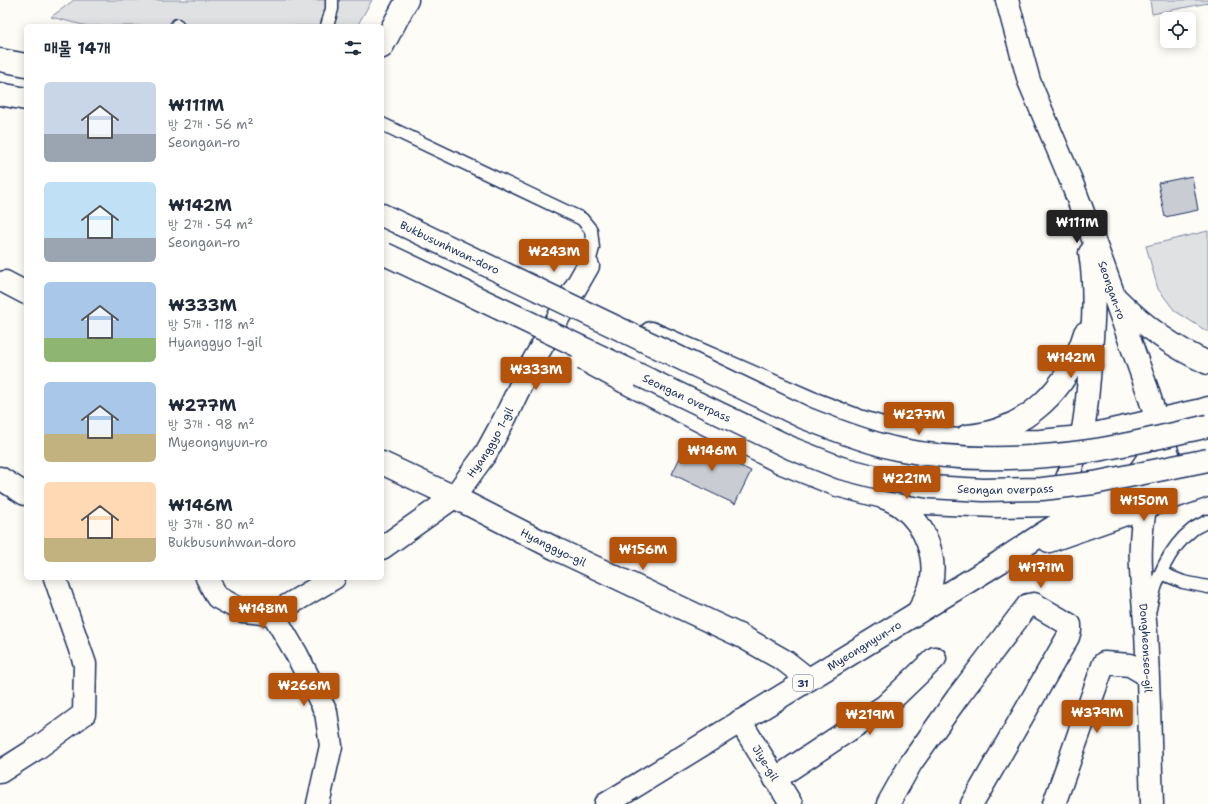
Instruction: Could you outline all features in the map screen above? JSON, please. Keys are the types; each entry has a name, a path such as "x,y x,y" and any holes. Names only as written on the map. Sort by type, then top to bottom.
{"street":[{"path":"384,43 407,0"},
{"name":"Seongan-ro","path":"1006,0 1029,81 1084,214 1104,295 1160,429 1160,465 1145,510"},
{"path":"0,60 24,64"},
{"path":"0,94 24,100"},
{"name":"Bukbusunhwan-doro","path":"384,211 391,220 649,337"},
{"path":"384,253 428,274 628,377 782,463 837,485 884,497 925,503 996,506 1055,505 1109,510 1145,510 1208,484"},
{"name":"Hyanggyo 1-gil","path":"384,547 454,497 486,453 527,372 588,266"},
{"path":"5,282 24,292"},
{"path":"1104,295 1170,344 1208,363"},
{"path":"1032,540 1055,505 1072,469 1081,437 1086,409 1092,338 1104,295"},
{"path":"935,438 970,436 995,431 1017,422 1034,411 1062,382 1073,365 1082,345 1088,323 1104,295"},
{"path":"649,337 805,418 853,436 896,449 934,455 984,458 1039,457 1090,451 1205,415"},
{"path":"649,337 812,403 859,421 899,433 984,442 1040,441 1160,429 1184,418 1205,415"},
{"name":"Seongan overpass","path":"628,377 793,449 841,468 909,484 930,487 983,490 1042,489 1094,483 1208,460"},
{"path":"1160,429 1169,458 1180,469 1195,478 1208,480"},
{"path":"1000,562 1037,546 1109,510 1124,487 1137,473 1160,429"},
{"name":"Hyanggyo-gil","path":"384,464 454,497 556,549 741,636 785,661 808,679"},
{"path":"0,478 24,494"},
{"path":"884,497 901,506 914,518 922,529 928,546 932,569 931,584 926,598 918,612"},
{"path":"1000,562 1032,540 1073,516 1109,510"},
{"name":"Dongheonseo-gil","path":"1145,510 1141,586 1146,634 1152,804"},
{"name":"Myeongnyun-ro","path":"606,804 1000,562"},
{"path":"0,772 36,749 84,714 85,664 56,580"},
{"path":"208,580 217,597 242,611 272,614 331,580"},
{"path":"888,804 911,763 957,698 1028,605 1034,604 1070,625 1068,637 972,804"},
{"path":"272,614 296,652 326,712 331,746 318,804"},
{"path":"775,779 885,706 935,658"},
{"path":"1054,804 1104,663 1130,665 1147,675"},
{"name":"Jiye-gil","path":"740,721 790,804"}],"lane":[{"path":"328,24 332,9 332,0"},
{"path":"384,125 582,219 591,230 593,248 588,266"},
{"path":"1109,510 1134,521 1145,510"},
{"path":"1146,634 1151,600 1161,573 1170,555 1192,530 1208,521"},
{"path":"1161,573 1183,582 1208,587"}],"shaded area":[{"path":"74,0 372,0 358,24 79,24 51,17"},
{"path":"1150,0 1208,0 1208,3 1152,14"},
{"path":"1208,231 1208,332 1175,311 1158,289 1146,246"}],"building":[{"path":"1192,176 1198,210 1165,217 1158,183"},
{"path":"688,441 751,471 735,504 672,474"}]}
